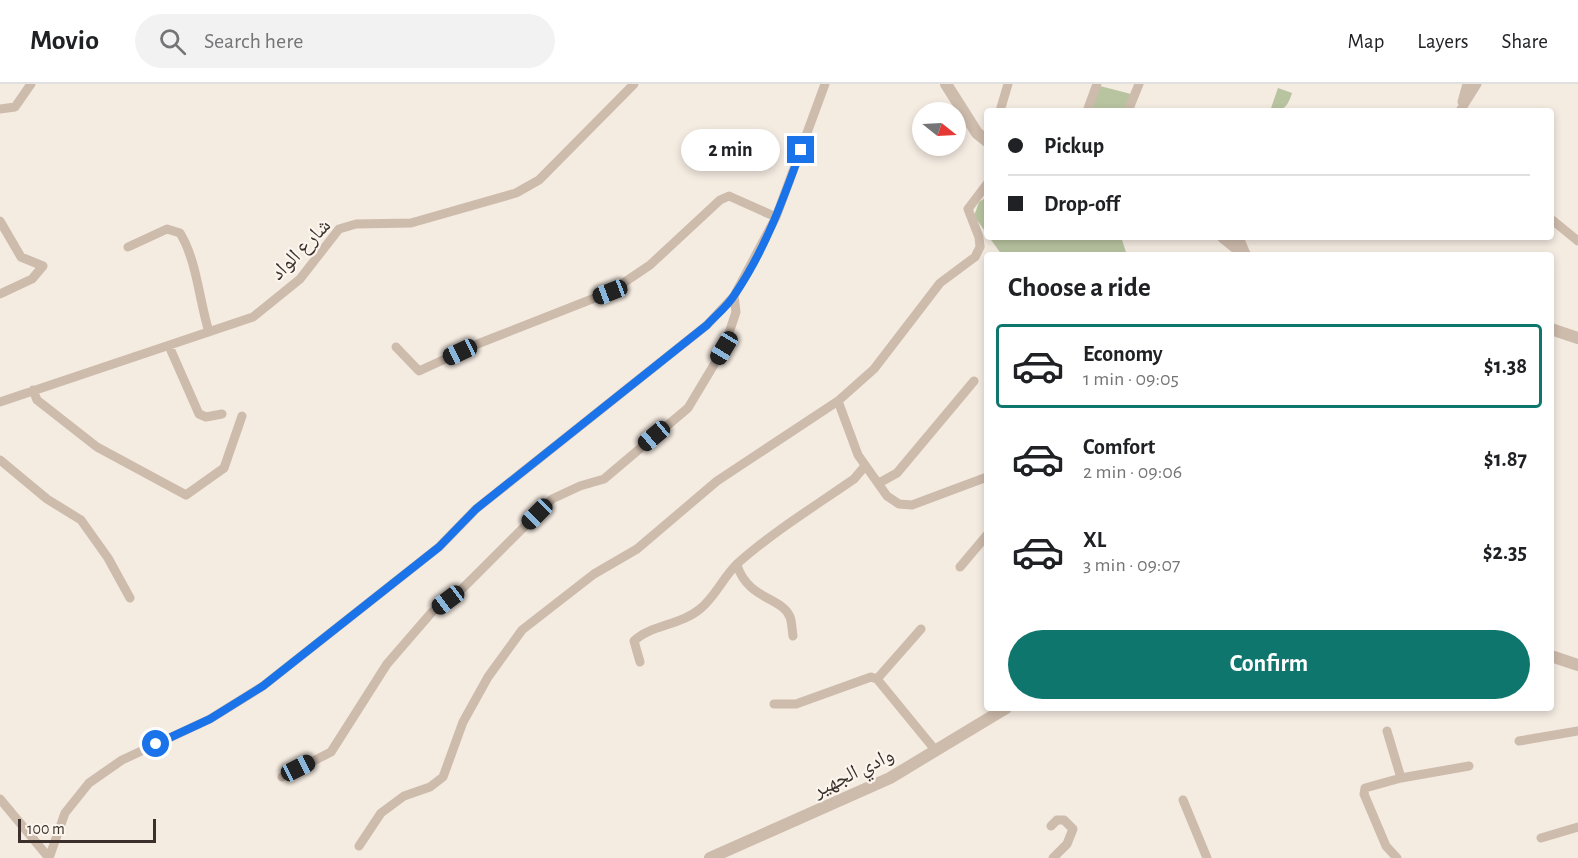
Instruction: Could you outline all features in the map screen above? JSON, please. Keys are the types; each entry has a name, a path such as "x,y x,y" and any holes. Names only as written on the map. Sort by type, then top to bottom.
{"street":[{"path":"0,109 15,107 31,84"},
{"name":"شارع الواد","path":"0,402 253,317 300,279 339,230 356,224 411,223 469,208 524,189 538,180 634,84"},
{"path":"0,799 49,858 65,813 88,783 122,760 210,719 263,686 439,547 476,509 707,325 734,296 776,217 825,84"},
{"path":"946,84 977,133 984,139"},
{"path":"1001,108 1008,84"},
{"path":"1088,108 1097,84"},
{"path":"1129,108 1138,84"},
{"path":"1460,108 1467,84"},
{"path":"1461,108 1476,84"},
{"path":"359,846 381,813 404,796 430,787 443,777 463,722 488,677 522,630 594,574 637,549 717,481 838,401 874,369 940,283 975,257 980,247 979,237 968,209 984,188"},
{"path":"396,347 419,371 480,342 610,292 650,265 720,200 729,196 776,217"},
{"path":"0,221 21,257 43,266 32,279 0,294"},
{"path":"1554,221 1578,241"},
{"path":"128,247 167,229 180,233 189,247 200,303 209,332"},
{"path":"1227,240 1242,252"},
{"path":"282,777 331,752 387,664 432,612 463,588 552,499 579,486 604,479 688,408 724,348 736,312 734,296"},
{"path":"1554,329 1578,338"},
{"path":"169,346 199,414 206,417 222,414"},
{"path":"879,483 897,473 974,381"},
{"path":"33,390 37,400 97,447 186,495 224,468 242,416"},
{"path":"838,401 858,455 887,496 899,504 912,504 984,478"},
{"path":"0,460 47,499 81,520 108,558 130,598"},
{"path":"640,662 634,641 639,636 671,625 698,611 737,565 756,548 854,479 866,466"},
{"path":"960,567 984,538"},
{"path":"737,565 741,578 759,596 783,608 790,616 793,636"},
{"path":"877,680 921,629"},
{"path":"1554,657 1578,665"},
{"path":"774,704 796,704 871,677 877,680 936,751"},
{"name":"وادي الجهير","path":"710,858 890,778 1001,711"},
{"path":"1387,731 1401,778"},
{"path":"1519,741 1578,731"},
{"path":"1397,858 1386,846 1364,795 1365,788 1401,778 1469,766"},
{"path":"1183,800 1207,858"},
{"path":"1051,826 1057,820 1064,820 1073,829 1067,844 1053,858"},
{"path":"1541,838 1578,827"}],"green space":[{"path":"1100,86 1131,94 1126,108 1092,108"},
{"path":"1278,88 1292,93 1283,108 1271,108"},
{"path":"984,199 984,230 974,216 979,202"},
{"path":"991,240 1122,240 1126,252 1000,252"}],"route":[{"path":"156,744 210,719 263,686 439,547 476,509 707,325 734,296 746,276 776,217 801,150"}]}
